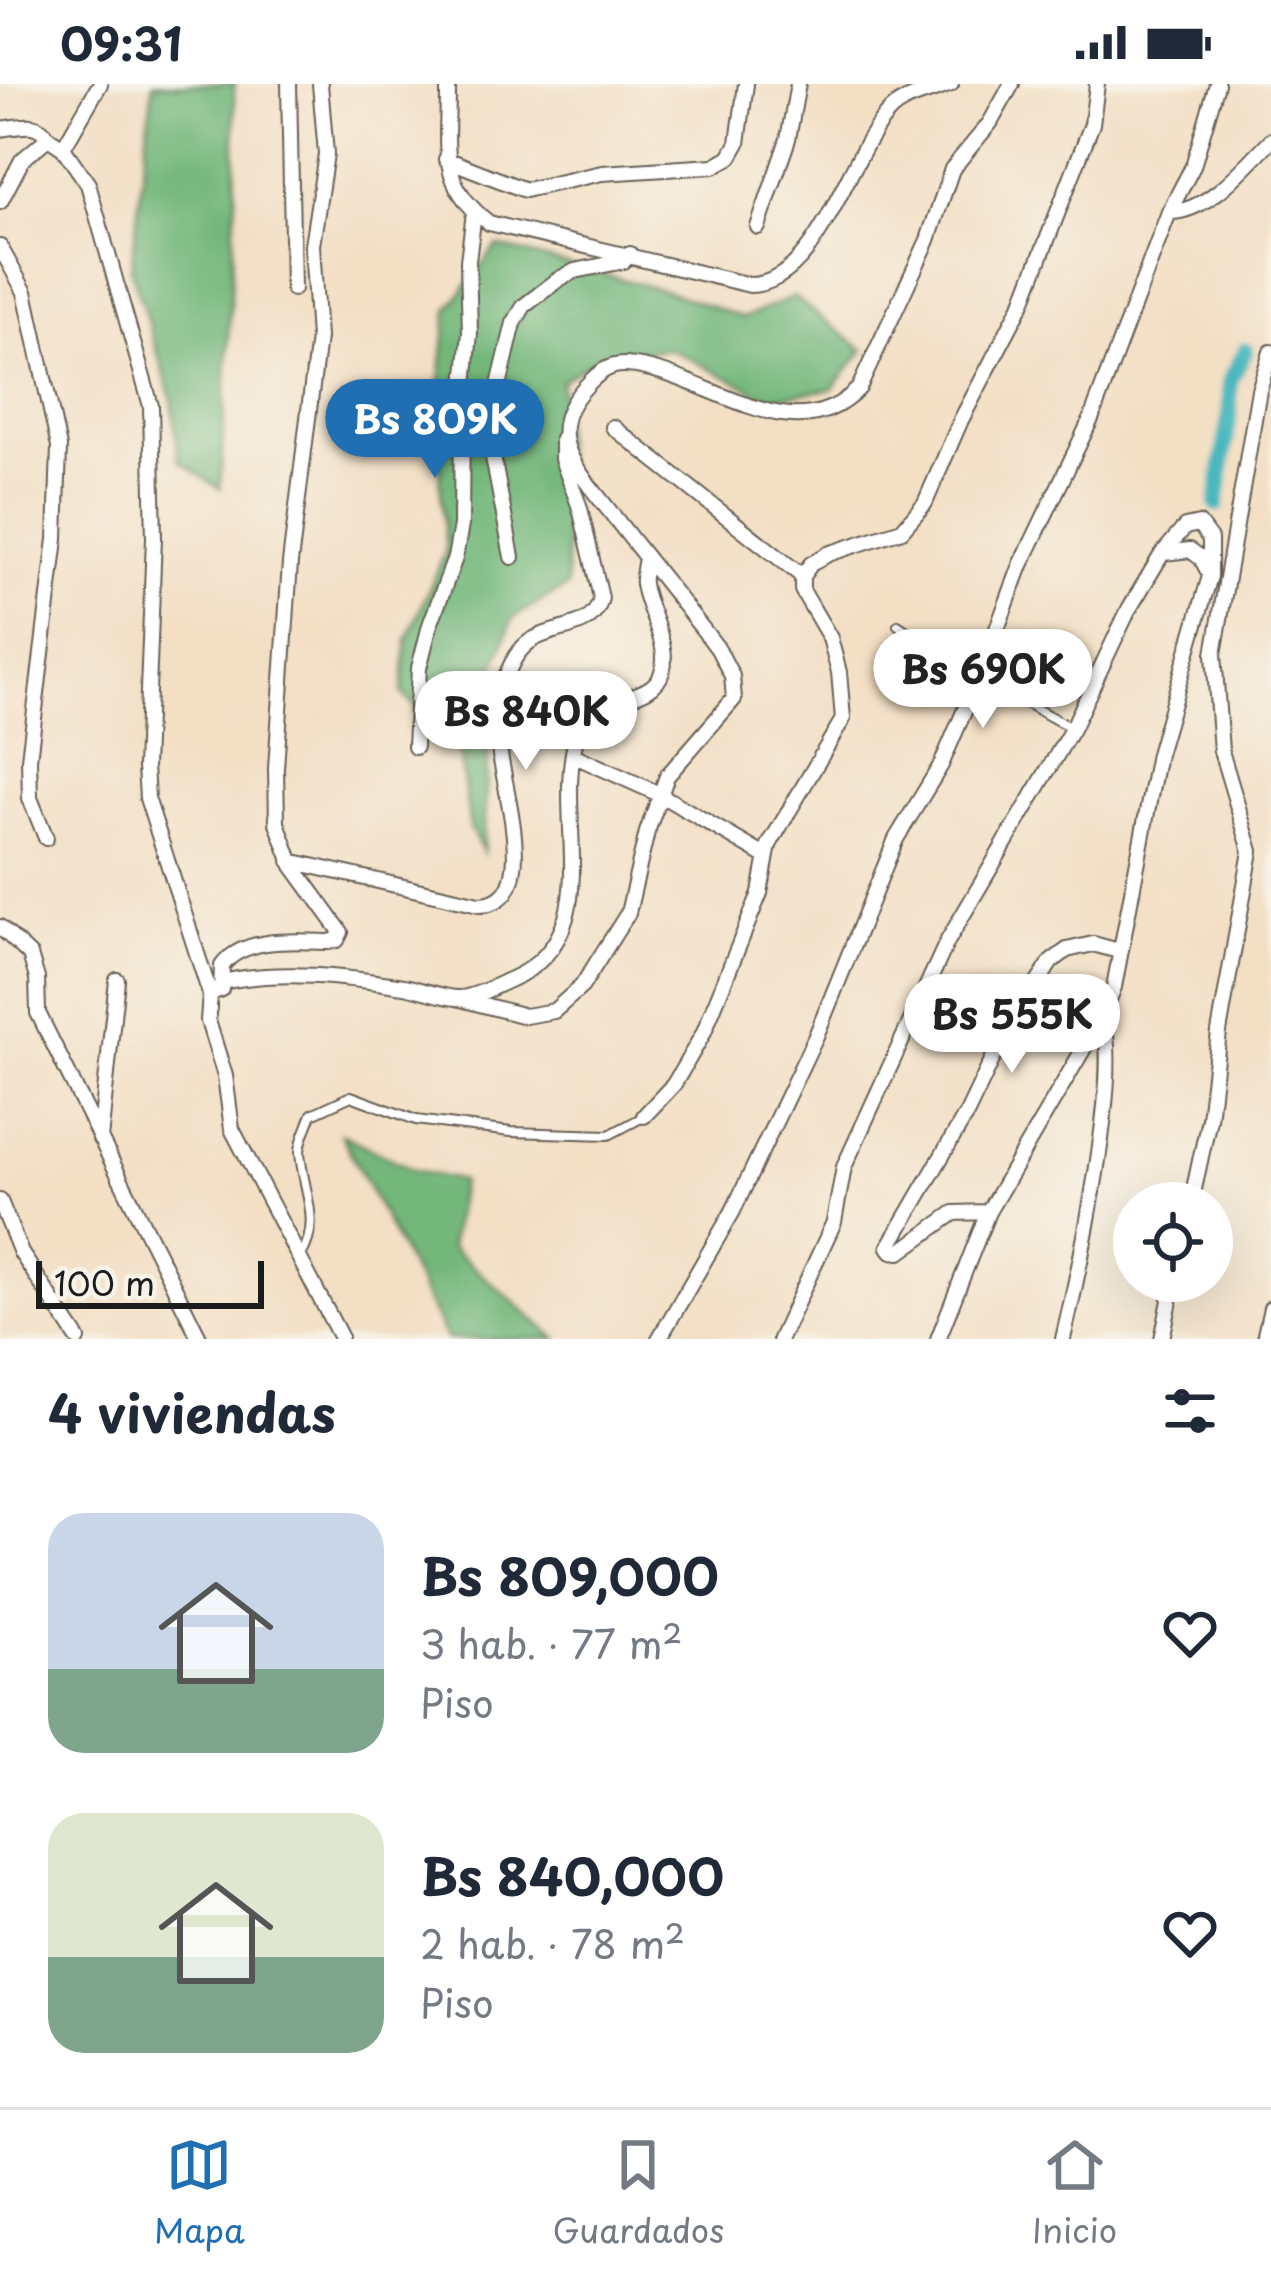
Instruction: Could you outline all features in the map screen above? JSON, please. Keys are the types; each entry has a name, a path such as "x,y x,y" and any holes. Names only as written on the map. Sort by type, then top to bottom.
{"street":[{"path":"63,148 100,84"},
{"path":"289,84 293,289"},
{"path":"210,994 219,992 224,963 239,952 272,943 329,942 339,937 338,924 290,861 277,824 276,769 290,563 318,338 312,245 326,154 320,84"},
{"path":"448,84 446,159 460,196 474,212 506,229 750,285 789,272 891,111 950,84"},
{"path":"446,159 525,190 602,173 713,166 730,157 738,143 746,84"},
{"path":"758,227 788,139 798,84"},
{"path":"290,861 479,904 498,901 508,893 515,873 515,851 497,746 501,696 519,652 531,640 585,622 599,610 601,598 580,508 562,459 562,426 571,404 595,376 613,365 646,367 772,414 816,412 846,402 859,388 912,278 952,169 990,123 1012,84"},
{"path":"644,1116 674,1084 703,1034 760,892 765,856 843,719 830,638 802,590 802,576 828,554 902,530 925,503 961,420 1023,302 1092,124 1097,84"},
{"path":"659,1339 733,1211 816,1036 896,839 941,765 1021,565 1091,419 1169,212 1193,166 1216,84"},
{"path":"0,128 33,125 44,130 88,184 97,208 151,406 154,538 147,798 210,994 208,1018 225,1076 232,1130 340,1336"},
{"path":"0,202 22,160 49,138"},
{"path":"1169,212 1181,212 1203,200 1246,167 1271,140"},
{"path":"415,747 419,668 461,525 462,416 470,333 468,261 474,212"},
{"path":"0,247 25,292 59,447 56,539 29,759 30,798 46,838"},
{"path":"512,557 488,430 514,323 524,306 559,279 624,261 630,254"},
{"path":"1196,1182 1251,851 1221,751 1214,654 1259,390 1271,352"},
{"path":"613,427 802,576"},
{"path":"222,982 251,975 312,976 398,986 525,1016 554,1011 603,959 628,914 659,794 674,764 728,709 735,686 718,649 586,479 562,436"},
{"path":"780,1339 834,1222 844,1167 938,961 1072,728 1162,554 1185,527 1199,524 1210,539 1210,576 1158,754 1114,986 1101,1019 988,1212 943,1335"},
{"path":"1162,554 1181,549 1195,552 1210,576"},
{"path":"457,998 535,967 556,940 572,892 573,755 578,731 597,708 643,692 659,680 664,669 664,653 643,582 646,557"},
{"path":"1200,619 1218,620"},
{"path":"573,755 659,794 765,856"},
{"path":"0,927 30,955 37,978 38,1013 200,1339"},
{"path":"988,1212 954,1213 900,1252 890,1246 967,1114 1003,1037 1051,962 1067,950 1093,944 1119,951"},
{"path":"100,1139 117,980"},
{"path":"1064,1339 1090,1213 1105,1092 1109,1042 1101,1019"},
{"path":"0,1201 21,1253 78,1339"},
{"path":"1162,1339 1170,1302"},
{"path":"1264,1339 1271,1308"}],"lane":[{"path":"898,626 1072,728"},
{"path":"300,1257 306,1247 311,1205 299,1148 312,1114 351,1096 416,1120 511,1132 609,1135 644,1116"}],"green space":[{"path":"153,84 234,84 236,198 220,489 179,460 172,399 131,269"},
{"path":"497,246 670,292 743,318 794,297 864,350 832,389 769,398 670,349 600,355 561,381 567,587 513,618 492,674 483,852 470,827 459,749 402,694 407,640 446,551 435,425 448,310"},
{"path":"341,1134 414,1170 461,1181 450,1247 557,1339 447,1339"}],"waterway":[{"path":"1217,504 1230,380 1246,350"}]}
